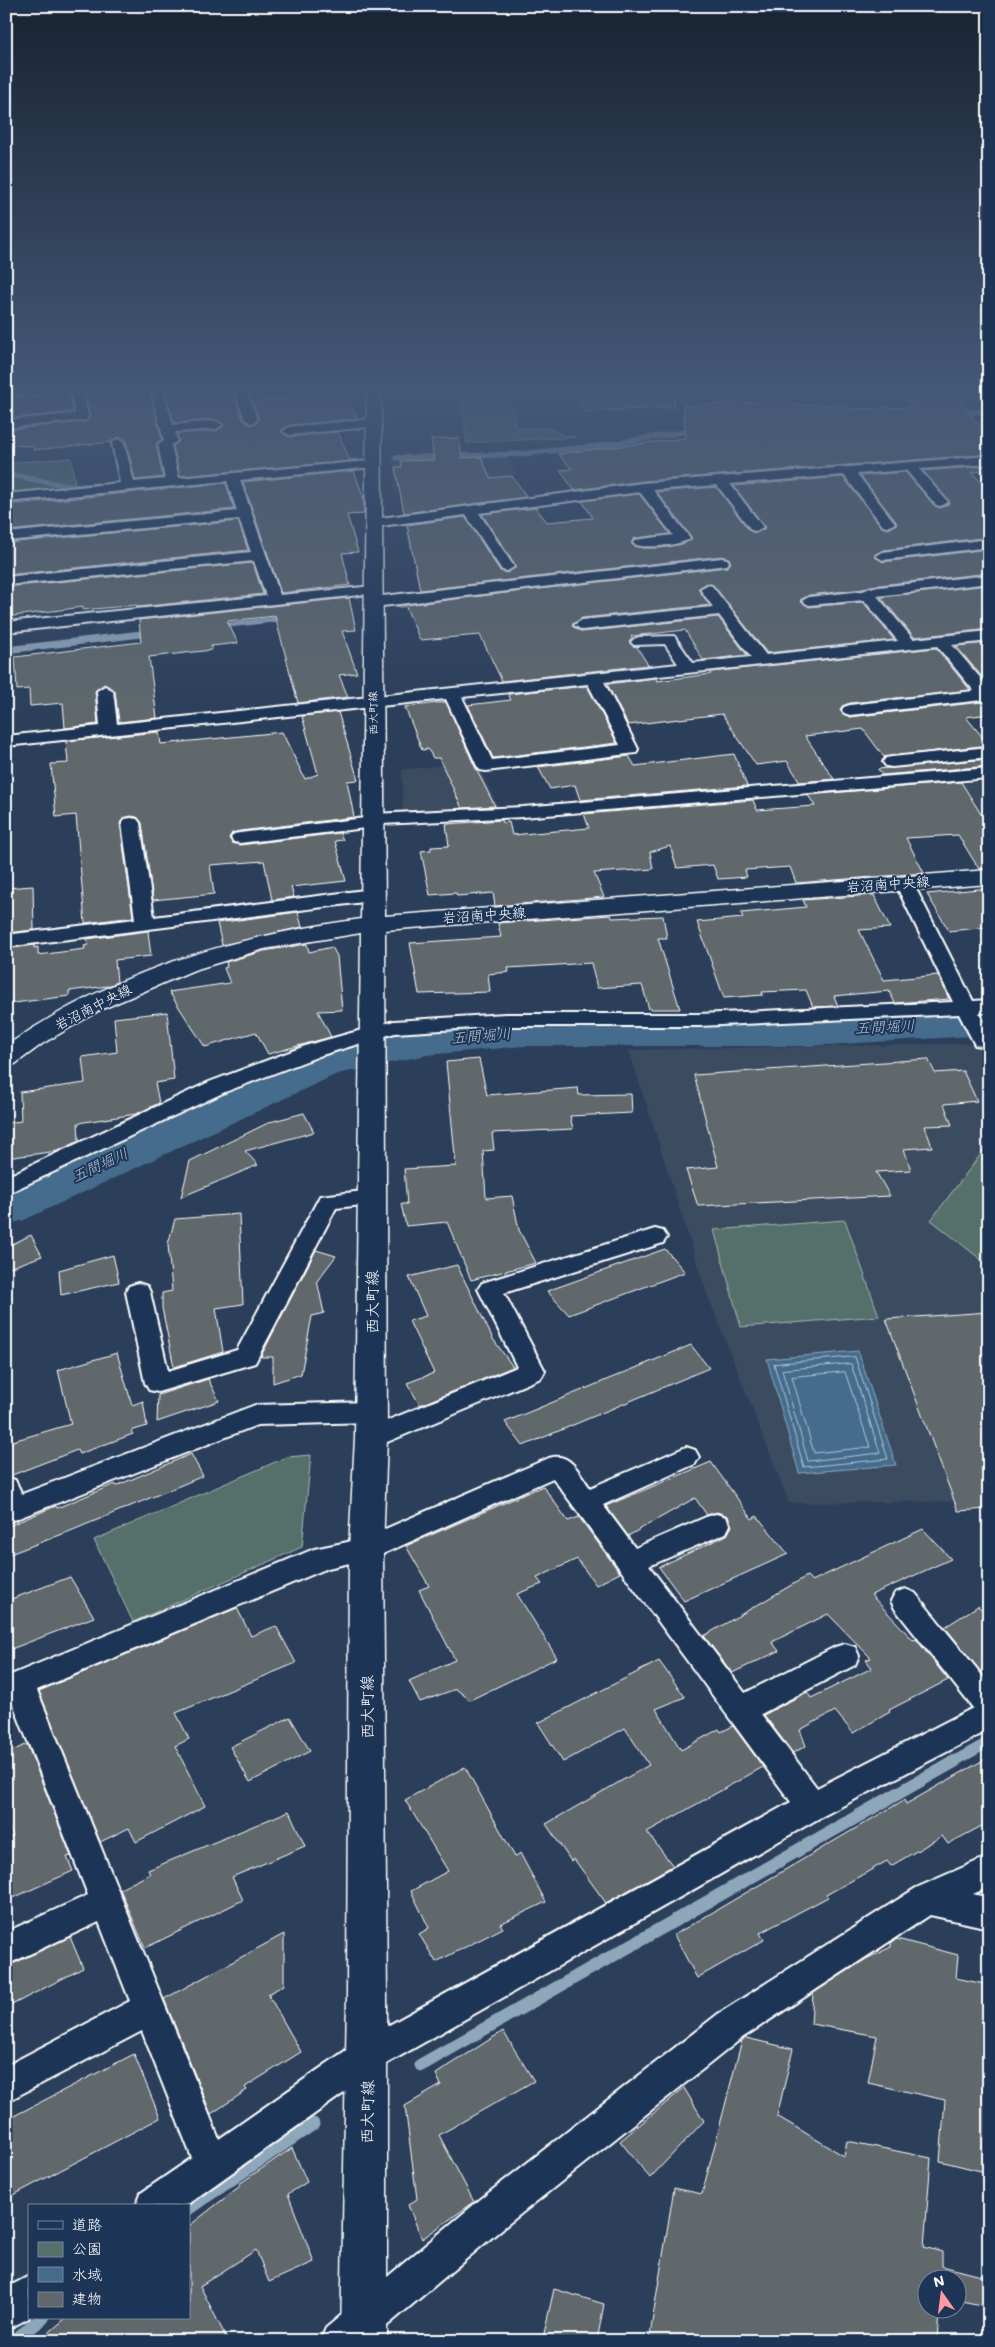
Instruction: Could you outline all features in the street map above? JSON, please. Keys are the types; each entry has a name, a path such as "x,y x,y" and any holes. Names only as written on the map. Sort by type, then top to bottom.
{"street":[{"path":"240,500 274,599"},
{"name":"西大町線","path":"356,2334 367,2056 366,1549 371,1425 373,500"},
{"path":"373,523 549,500"},
{"path":"640,543 683,538 654,500"},
{"path":"735,500 756,527"},
{"path":"870,500 888,522"},
{"path":"470,510 506,567"},
{"path":"6,537 245,514"},
{"path":"883,556 989,544"},
{"path":"6,581 258,556"},
{"path":"6,627 274,599 374,596 722,562"},
{"path":"809,602 868,595 870,592 989,579"},
{"path":"707,589 762,661"},
{"path":"868,595 910,645"},
{"path":"582,625 723,610"},
{"path":"6,741 989,636"},
{"path":"639,642 669,639 689,669"},
{"path":"942,641 987,697"},
{"path":"452,694 486,766 630,749 594,679"},
{"path":"105,691 110,730"},
{"path":"850,710 987,697"},
{"path":"892,762 989,752"},
{"path":"240,838 374,821 523,812 989,773"},
{"path":"131,823 145,924"},
{"name":"岩沼南中央線","path":"6,1058 33,1038 92,1005 145,981 199,960 250,945 315,932 373,924 989,877"},
{"path":"904,883 982,1040"},
{"path":"6,941 372,896"},
{"path":"6,1186 217,1087 271,1065 394,1027 505,1020 699,1020 989,1006"},
{"path":"138,1292 158,1383 246,1356 328,1201 372,1198"},
{"path":"9,1502 255,1415 371,1425 532,1371 490,1289 655,1237"},
{"path":"586,1501 686,1457"},
{"path":"212,2165 107,1902 13,1687 324,1557 366,1549 558,1465 812,1806"},
{"path":"631,1562 716,1525"},
{"path":"905,1601 989,1706"},
{"path":"740,1710 845,1656"},
{"path":"157,2204 367,2056 550,1955 812,1806 989,1715"},
{"path":"356,2334 490,2215 730,2026 927,1899 989,1871"},
{"path":"927,1899 989,1913"},
{"path":"6,1949 107,1902"},
{"path":"6,2085 150,2009"},
{"path":"6,2311 28,2296"}],"shaded area":[{"path":"476,761 500,810 403,815 402,770"},
{"path":"989,781 989,829 961,783"},
{"path":"989,1043 989,1501 789,1503 705,1288 629,1050"}],"green space":[{"path":"987,1146 989,1146 989,1266 931,1220"},
{"path":"845,1220 879,1316 741,1327 714,1230"},
{"path":"311,1455 302,1547 133,1622 94,1540 287,1457"}],"water":[{"path":"858,1351 896,1465 799,1473 767,1359"}],"building":[{"path":"61,500 231,500 234,509 6,531 6,505"},
{"path":"249,500 364,500 364,514 347,515 358,552 342,553 350,585 281,593"},
{"path":"401,500 508,500 404,513"},
{"path":"643,500 670,534 635,538 631,543 643,548 662,548 680,544 692,538 663,500 726,500 750,531 756,533 764,529 764,526 744,500 861,500 882,527 888,529 896,525 896,522 879,500 929,500 935,506 941,508 949,504 948,500 989,500 989,537 883,550 874,555 883,562 989,549 989,573 870,586 863,589 809,595 800,600 809,607 863,602 894,640 767,653 713,585 707,583 698,589 710,605 582,618 572,626 582,632 718,617 747,655 703,660 685,630 631,636 630,643 637,647 648,665 502,681 480,635 420,640 405,605 727,567 731,563 729,558 722,556 420,590 407,525 465,517 500,571 507,573 516,566 482,514 536,508 547,522 593,518 582,501"},
{"path":"238,521 248,550 6,575 6,543"},
{"path":"253,563 263,594 138,607 137,605 83,610 83,607 6,617 6,587"},
{"path":"989,585 989,629 914,637 881,597"},
{"path":"349,598 356,630 342,631 357,673 339,675 348,697 298,703 275,616 227,621 238,643 211,646 212,650 149,657 157,718 119,722 115,691 104,684 95,691 98,724 65,728 63,703 30,706 29,689 17,690 15,657 141,642 139,620"},
{"path":"989,643 989,685 956,646"},
{"path":"936,648 970,690 850,703 842,706 840,711 850,717 982,702 989,706 989,714 966,717 989,745 884,757 863,729 805,736 834,779 800,782 787,761 756,765 722,714 628,725 607,684 656,678 657,681 711,674 710,672"},
{"path":"587,686 617,743 493,758 468,705 511,700 508,694"},
{"path":"446,702 495,806 462,808 439,758 433,758 428,749 422,750 405,707"},
{"path":"338,712 358,780 347,781 354,817 240,831 232,833 229,838 232,843 240,845 340,833 343,840 335,841 346,881 291,887 294,897 272,900 264,861 210,865 214,894 153,900 142,823 137,817 131,816 124,818 120,823 133,917 85,923 76,815 56,817 51,764 68,763 66,741 159,732 161,744 282,732 305,779 318,774 302,716"},
{"path":"734,754 747,786 580,800 575,785 550,789 538,767 629,756 635,766"},
{"path":"989,759 989,766 882,775 878,769"},
{"path":"961,782 989,827 989,868 979,869 958,835 906,838 924,873 796,883 790,867 745,870 747,877 718,879 713,865 677,868 670,846 650,852 653,869 594,873 604,897 495,906 493,893 457,896 456,893 430,895 421,851 431,850 431,847 449,846 446,824 502,820 503,823 509,822 512,835 589,828 584,814 753,800 757,810 815,806 808,795"},
{"path":"33,886 34,930 6,933 6,888"},
{"path":"989,888 989,927 949,931 927,894"},
{"path":"874,895 890,928 859,930 884,980 938,975 949,999 895,1003 889,991 834,996 838,1006 813,1007 806,990 762,992 763,995 724,998 697,922 743,918 741,913 806,907 803,900"},
{"path":"298,912 302,927 222,945 217,923"},
{"path":"611,915 612,918 663,916 667,938 658,938 680,1009 649,1009 642,985 597,988 591,963 508,968 509,972 488,974 490,992 419,994 410,943 501,937 498,923"},
{"path":"148,931 151,956 115,960 117,982 108,986 69,991 69,996 6,1004 6,949 34,945 34,948 38,947 38,955 85,949 84,946 88,945 87,939"},
{"path":"307,944 309,952 332,947 337,956 342,1010 318,1011 331,1037 268,1054 256,1032 205,1047 169,992 230,983 224,968 227,967 226,962 264,951"},
{"path":"167,1012 174,1080 155,1083 159,1103 136,1114 78,1123 79,1141 58,1151 6,1158 6,1123 21,1121 20,1092 85,1083 82,1057 117,1052 114,1018"},
{"path":"479,1059 487,1095 578,1088 579,1095 631,1094 632,1113 570,1116 573,1129 492,1133 494,1150 483,1151 486,1198 512,1196 519,1230 536,1263 471,1280 447,1222 406,1226 401,1204 407,1204 404,1169 456,1166 446,1062"},
{"path":"928,1059 935,1073 963,1071 977,1101 944,1104 952,1125 925,1126 932,1147 904,1149 911,1170 876,1172 890,1196 698,1206 686,1170 718,1167 694,1075"},
{"path":"304,1113 314,1132 245,1151 258,1165 181,1197 190,1161 270,1122"},
{"path":"239,1214 243,1304 216,1308 223,1352 174,1367 162,1308 162,1293 172,1291 168,1244 175,1219"},
{"path":"31,1235 42,1256 6,1269 6,1247"},
{"path":"665,1249 685,1272 569,1315 547,1291"},
{"path":"316,1250 336,1256 317,1281 324,1313 312,1316 301,1374 273,1383 273,1357 261,1357"},
{"path":"113,1255 119,1282 61,1295 59,1270"},
{"path":"457,1265 493,1339 513,1367 420,1405 407,1383 434,1373 409,1321 426,1316 409,1277"},
{"path":"989,1312 989,1509 958,1511 886,1319"},
{"path":"691,1345 709,1368 523,1446 505,1422"},
{"path":"117,1353 132,1405 143,1401 147,1426 131,1431 133,1434 79,1454 77,1450 12,1475 6,1457 6,1443 71,1424 58,1370"},
{"path":"208,1379 219,1401 157,1422 158,1395"},
{"path":"191,1454 203,1476 10,1554 6,1541 6,1527 115,1484 116,1486"},
{"path":"711,1462 752,1519 757,1516 788,1554 684,1601 659,1567 727,1535 732,1526 728,1516 717,1512 707,1515 695,1498 628,1536 606,1506"},
{"path":"543,1486 568,1521 579,1517 620,1573 596,1585 577,1559 537,1578 542,1584 517,1594 557,1658 470,1700 456,1689 420,1702 409,1681 455,1660 419,1590 429,1586 406,1546"},
{"path":"923,1529 951,1559 871,1595 913,1640 916,1639 948,1680 889,1710 890,1712 853,1733 835,1711 800,1730 806,1746 793,1753 764,1715 807,1692 811,1698 872,1668 866,1660 871,1658 828,1614 772,1642 779,1651 732,1673 704,1636 807,1576 812,1581"},
{"path":"70,1577 94,1617 6,1651 6,1601"},
{"path":"978,1606 989,1617 989,1668 981,1672 945,1627"},
{"path":"237,1608 251,1636 276,1626 296,1663 176,1713 189,1739 175,1746 205,1806 136,1842 129,1828 100,1842 39,1691"},
{"path":"659,1661 685,1697 656,1709 681,1750 719,1729 721,1732 733,1726 763,1767 647,1832 673,1866 606,1903 574,1859 571,1861 546,1824 649,1765 625,1728 563,1762 538,1723"},
{"path":"290,1717 310,1751 250,1782 230,1747"},
{"path":"27,1744 71,1856 67,1857 73,1871 6,1901 6,1839 13,1836 6,1820 6,1754"},
{"path":"989,1757 989,1822 948,1844 942,1836 891,1866 887,1861 826,1895 828,1897 760,1933 764,1940 697,1978 674,1935 904,1800 906,1804"},
{"path":"465,1767 515,1857 520,1853 546,1902 500,1924 503,1928 436,1962 419,1934 429,1928 411,1891 448,1871 405,1800"},
{"path":"289,1811 305,1846 232,1877 243,1900 145,1948 120,1889 150,1874 148,1870"},
{"path":"284,1934 284,1985 268,1994 301,2052 245,2087 247,2090 211,2114 164,1999"},
{"path":"70,1937 83,1968 6,2008 6,1967"},
{"path":"897,1939 958,1955 956,1978 989,1985 989,2173 940,2161 945,2100 868,2083 877,2036 811,2024 813,1993 866,1959 891,1947 891,1943"},
{"path":"503,2031 534,2081 439,2135 474,2202 422,2239 408,2205 417,2199 405,2106 441,2085 436,2074"},
{"path":"746,2038 793,2049 777,2116 844,2156 847,2141 931,2158 924,2247 942,2252 942,2266 958,2270 918,2270 918,2320 938,2320 937,2341 649,2341 674,2188 702,2194 742,2040"},
{"path":"134,2054 160,2118 6,2199 6,2120"},
{"path":"684,2088 704,2121 650,2178 620,2141"},
{"path":"292,2148 307,2182 288,2194 314,2262 269,2282 256,2250 200,2286 228,2341 39,2341 64,2320 190,2320 190,2225 240,2186 239,2184"},
{"path":"968,2273 989,2278 989,2307 968,2302"},
{"path":"554,2289 604,2304 597,2341 555,2341 543,2338"}],"waterway":[{"path":"872,551 989,538"},
{"path":"399,605 573,585"},
{"path":"221,626 218,626 287,618"},
{"path":"6,650 150,633"},
{"name":"五間堀川","path":"6,1208 324,1063 427,1041 523,1032 809,1032 989,1021"},
{"path":"953,1762 989,1742"},
{"path":"421,2065 955,1761"},
{"path":"190,2207 313,2124"},
{"path":"13,2341 40,2320"}]}
